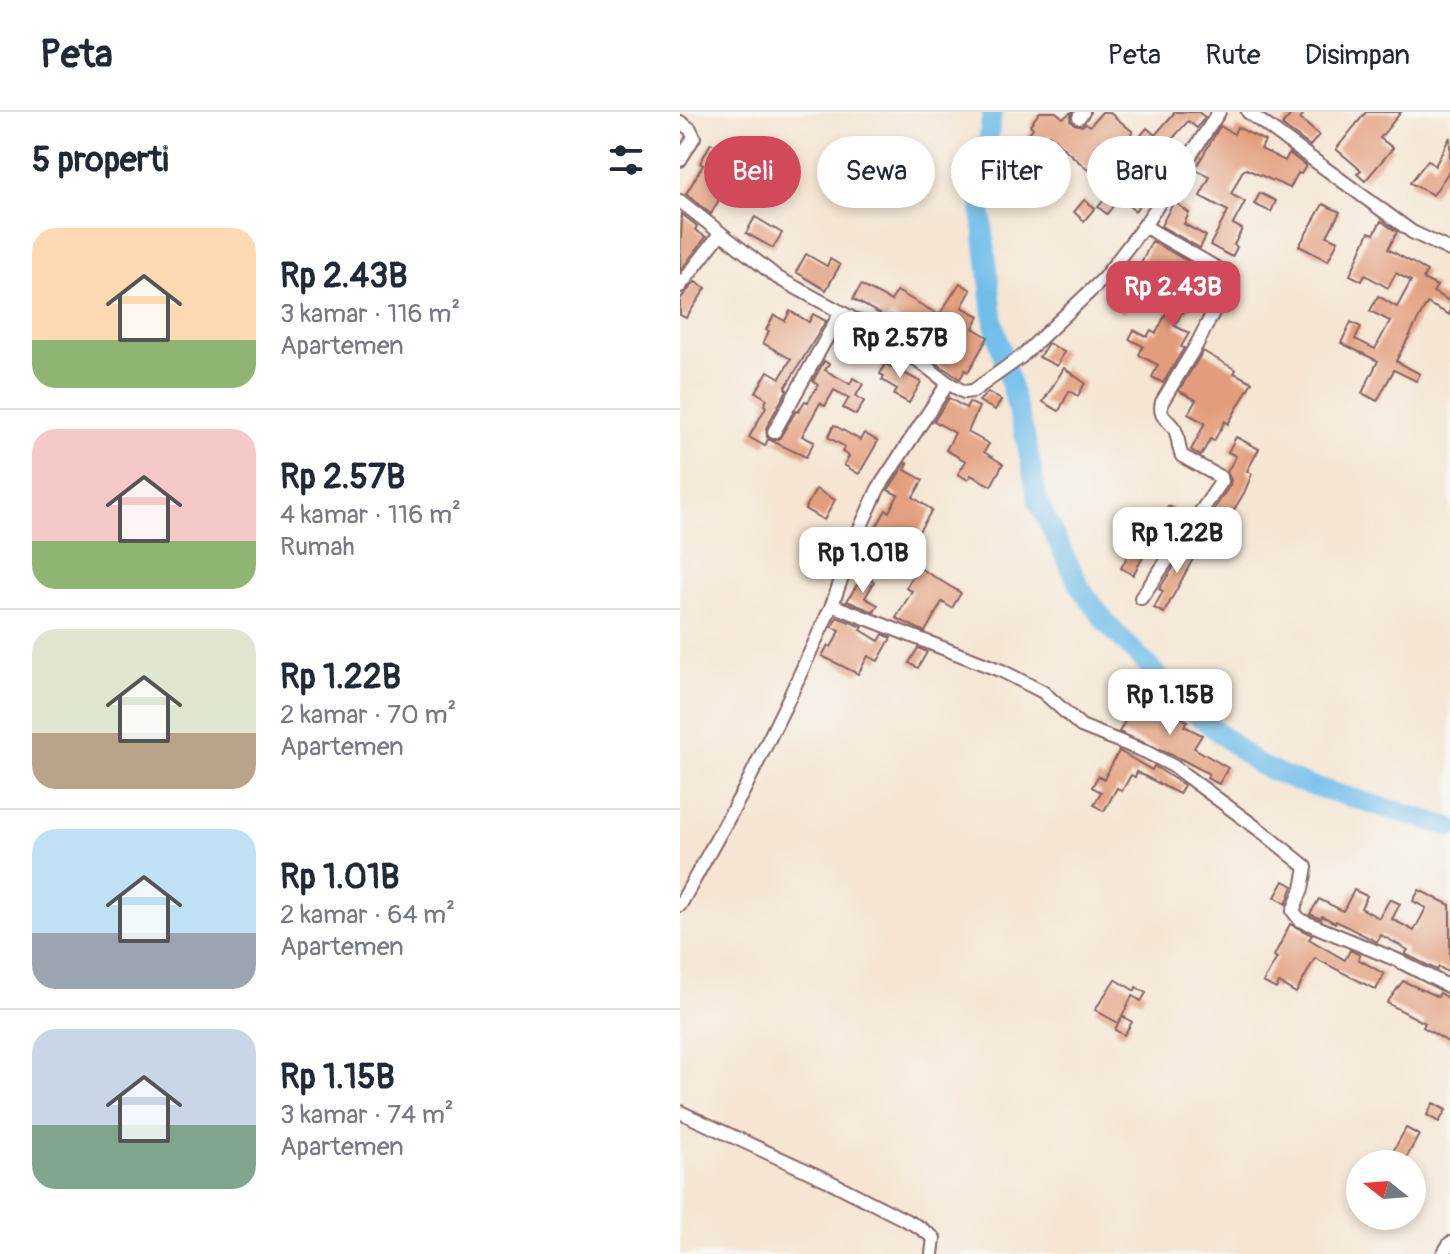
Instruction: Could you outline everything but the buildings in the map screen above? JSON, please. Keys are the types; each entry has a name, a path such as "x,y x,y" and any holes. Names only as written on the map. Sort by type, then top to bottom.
{"street":[{"path":"680,201 778,278 887,337 948,383 969,392 1021,357 1103,279 1144,226 1219,112"},
{"path":"1248,112 1412,232 1450,250"},
{"path":"680,122 690,129 694,137 680,160"},
{"path":"1141,598 1222,481 1182,456 1175,430 1160,411 1162,402 1197,344 1229,281 1229,276 1144,226"},
{"path":"680,286 720,234"},
{"path":"774,432 841,312"},
{"path":"680,905 744,790 832,605 857,535 878,489 948,383"},
{"path":"832,605 1002,671 1043,692 1081,726 1173,766 1306,867 1293,911 1300,920 1383,954 1450,987"},
{"path":"680,1112 827,1180 919,1227 934,1238 932,1254"},
{"path":"1443,1254 1450,1243"}],"waterway":[{"path":"992,112 980,199 994,324 1026,440 1038,502 1080,587 1108,625 1198,716 1259,765 1299,782 1450,827"}]}
